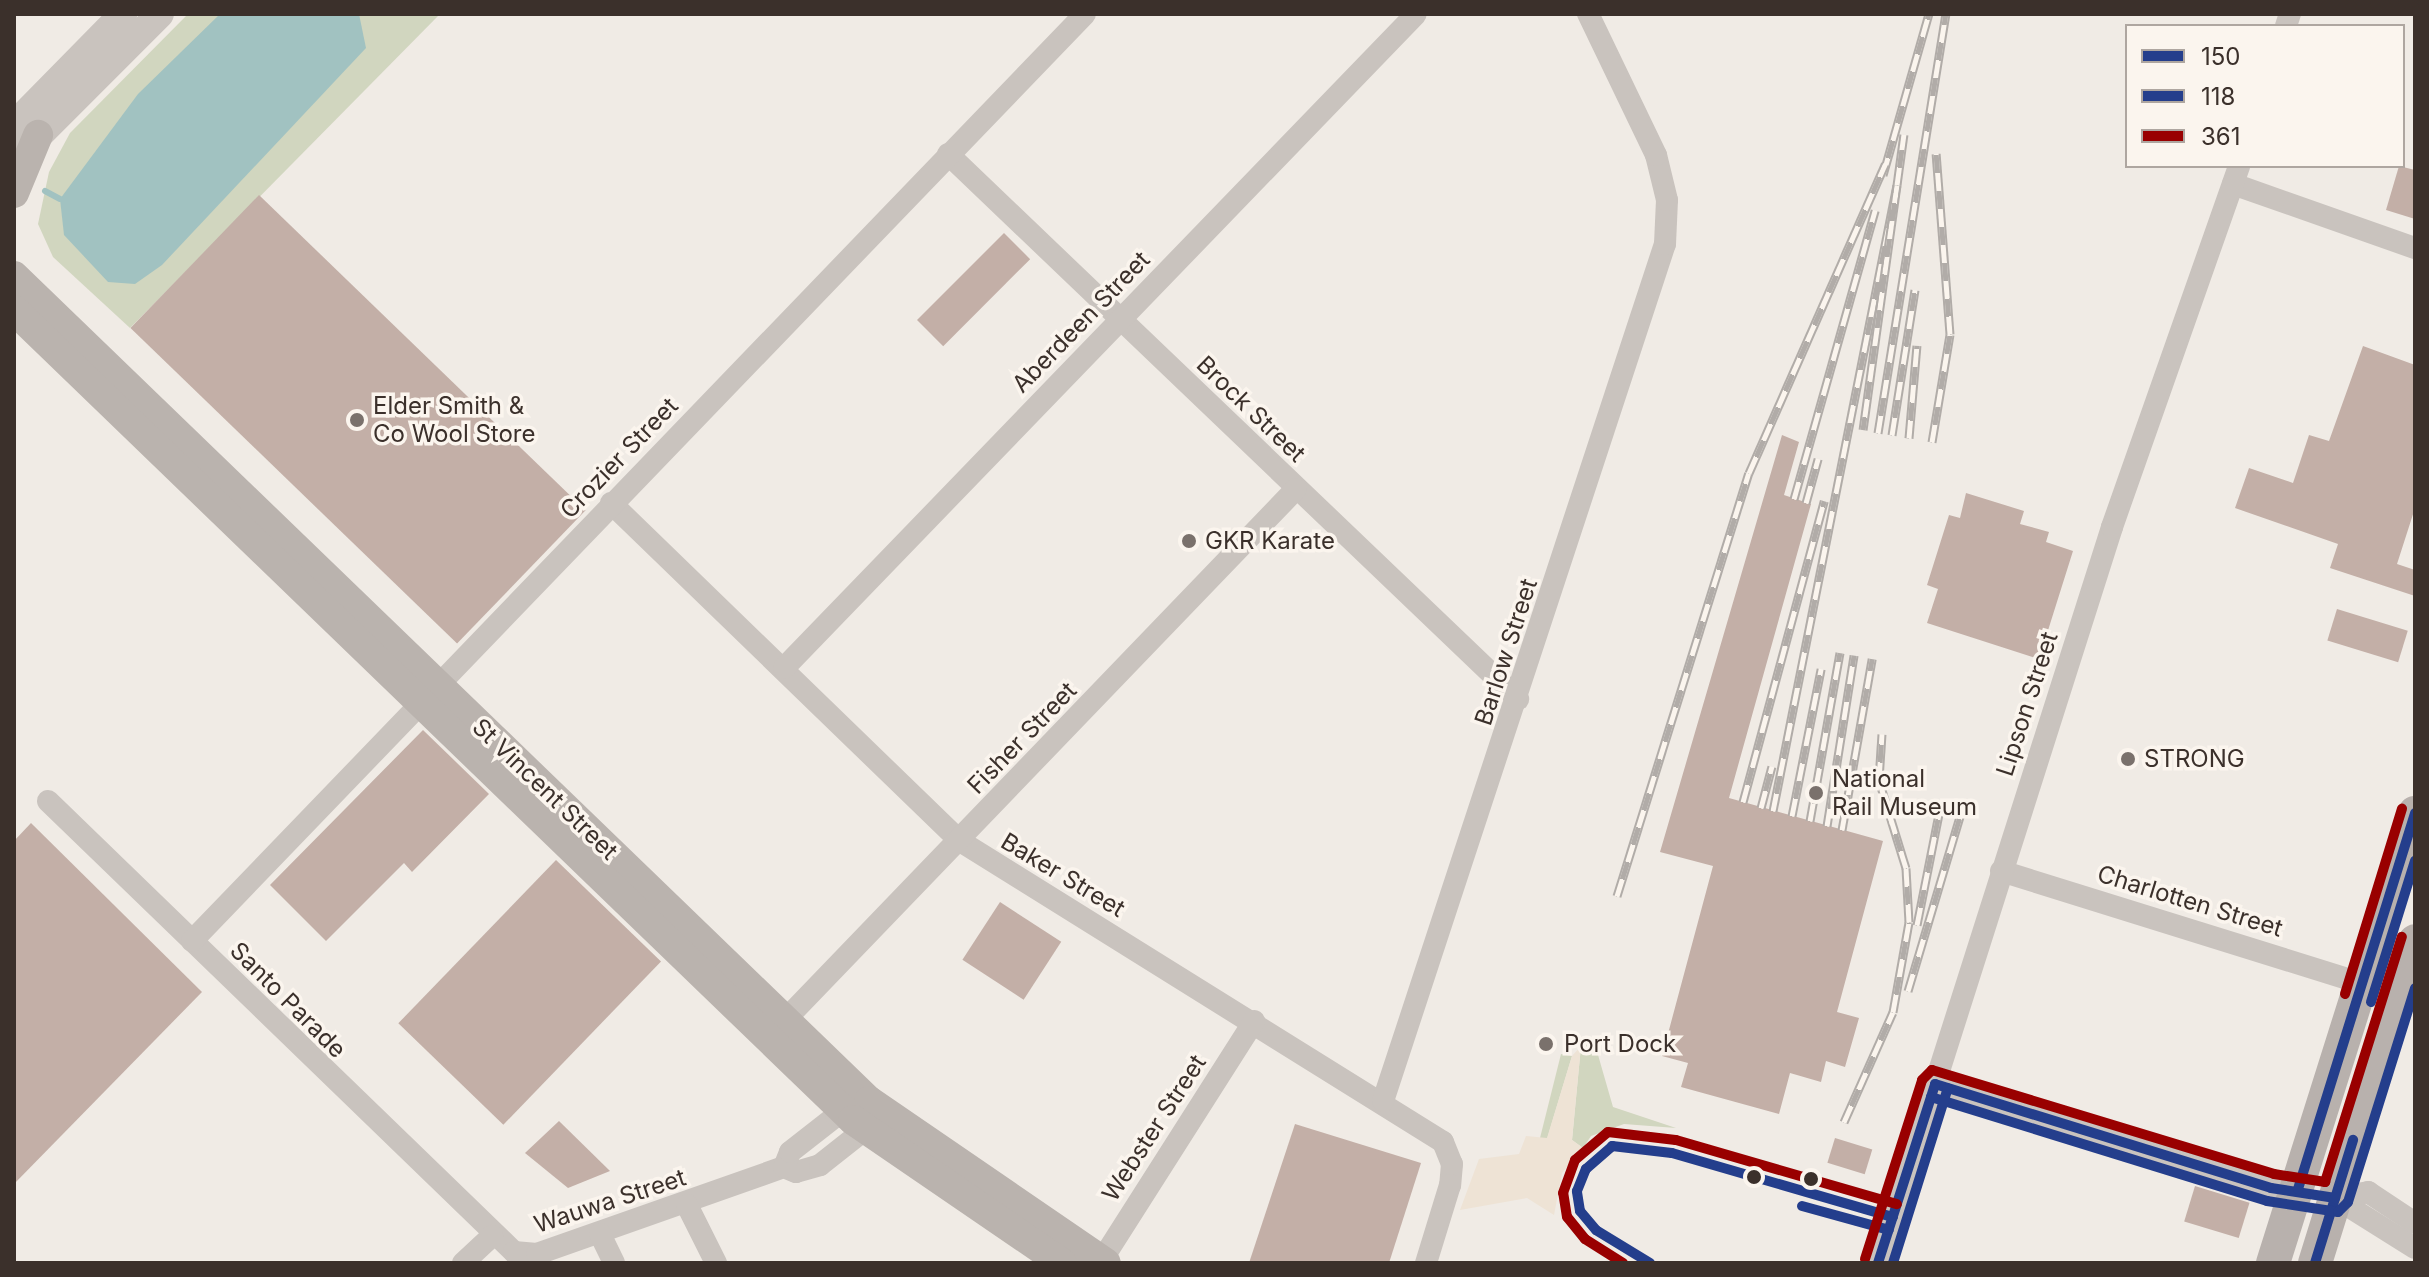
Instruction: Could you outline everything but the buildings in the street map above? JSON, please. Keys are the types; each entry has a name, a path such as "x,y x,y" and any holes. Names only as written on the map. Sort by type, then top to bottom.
{"main road":[{"path":"14,193 26,130"},
{"name":"St Vincent Street","path":"16,284 428,694 861,1110 1062,1263"},
{"name":"St Vincent Street","path":"428,694 784,1021 861,1110 1103,1262"},
{"path":"2273,1263 2363,984 2406,880 2415,813"},
{"path":"2315,1263 2414,950"},
{"path":"2298,1189 2335,1198"}],"street":[{"path":"14,160 26,130 123,14"},
{"path":"26,130 160,14"},
{"name":"Crozier Street","path":"192,941 1085,14"},
{"name":"Aberdeen Street","path":"784,668 1416,14"},
{"name":"Barlow Street","path":"1383,1101 1663,254 1667,217 1650,140 1588,14"},
{"name":"Brock Street","path":"948,154 1518,699"},
{"path":"2236,175 2415,248"},
{"name":"Lipson Street","path":"1878,1263 2112,527 2236,175"},
{"name":"Fisher Street","path":"784,1021 1296,489"},
{"name":"Baker Street","path":"611,503 960,841 1383,1101 1449,1151 1450,1185 1426,1263"},
{"name":"Santo Parade","path":"48,801 492,1236"},
{"name":"Charlotten Street","path":"2001,871 2363,984"},
{"name":"Webster Street","path":"1103,1262 1254,1021"},
{"path":"1935,1084 2271,1188 2298,1189"},
{"name":"Wauwa Street","path":"492,1236 514,1252 537,1254 687,1205 784,1167 796,1172 837,1155 858,1135 861,1110"},
{"path":"2335,1198 2368,1192 2415,1223"},
{"path":"2335,1198 2415,1248"},
{"path":"687,1205 716,1263"},
{"path":"600,1234 614,1263"},
{"path":"463,1263 492,1236"}],"green space":[{"path":"188,14 440,14 130,328 53,257 38,224 49,172 70,133"},
{"path":"1594,1041 1613,1107 1676,1128 1624,1124 1591,1136 1583,1148 1572,1140 1581,1046"},
{"path":"1561,1054 1572,1056 1547,1139 1540,1138"}],"shaded area":[{"path":"1581,1046 1572,1140 1583,1148 1562,1173 1554,1215 1527,1198 1460,1210 1479,1159 1519,1154 1526,1136 1547,1138 1572,1056"}],"water":[{"path":"220,14 359,14 366,48 162,265 135,284 108,282 64,235 60,199 138,94"}],"waterway":[{"path":"45,191 60,199"}],"railway":[{"path":"1883,175 1929,14"},
{"path":"1878,433 1946,14"},
{"path":"1897,185 1904,134"},
{"path":"1932,442 1950,334 1936,154"},
{"path":"1617,896 1749,473 1885,164"},
{"path":"1773,811 1897,185 1863,430"},
{"path":"1794,499 1875,210"},
{"path":"1892,435 1915,290"},
{"path":"1909,438 1917,345"},
{"path":"1806,503 1818,459"},
{"path":"1743,802 1824,501"},
{"path":"1810,821 1840,653"},
{"path":"1827,826 1854,655"},
{"path":"1842,830 1872,659"},
{"path":"1792,816 1821,669"},
{"path":"1844,1122 1893,1012 1909,922 1906,868 1879,780 1882,734"},
{"path":"1761,808 1772,766"},
{"path":"1917,925 1941,804"},
{"path":"1908,991 1963,806"}],"transit line":[{"name":"361","path":"2345,994 2402,809"},
{"name":"150","path":"2298,1189 2415,813"},
{"name":"118","path":"2371,1002 2415,861"},
{"name":"361","path":"1865,1259 1922,1080 1932,1070 2274,1174 2325,1182 2402,937"},
{"name":"118","path":"1931,1097 2267,1201 2338,1212 2348,1202 2415,988"},
{"name":"150","path":"1935,1084 2271,1188 2335,1198"},
{"name":"150","path":"1878,1263 1935,1084"},
{"name":"118","path":"1893,1263 1948,1088"},
{"name":"361","path":"1623,1263 1585,1239 1567,1217 1563,1193 1575,1160 1608,1132 1676,1140 1897,1204"},
{"name":"150","path":"2315,1263 2353,1140"},
{"name":"150","path":"1650,1263 1596,1230 1580,1211 1577,1191 1586,1169 1612,1146 1672,1153 1893,1217"},
{"name":"118","path":"1802,1206 1889,1230"}],"place":[{"name":"Elder Smith & Co Wool Store","path":"357,420"},
{"name":"GKR Karate","path":"1189,541"},
{"name":"STRONG","path":"2128,759"},
{"name":"National Rail Museum","path":"1816,793"},
{"name":"Port Dock","path":"1546,1044"}]}
